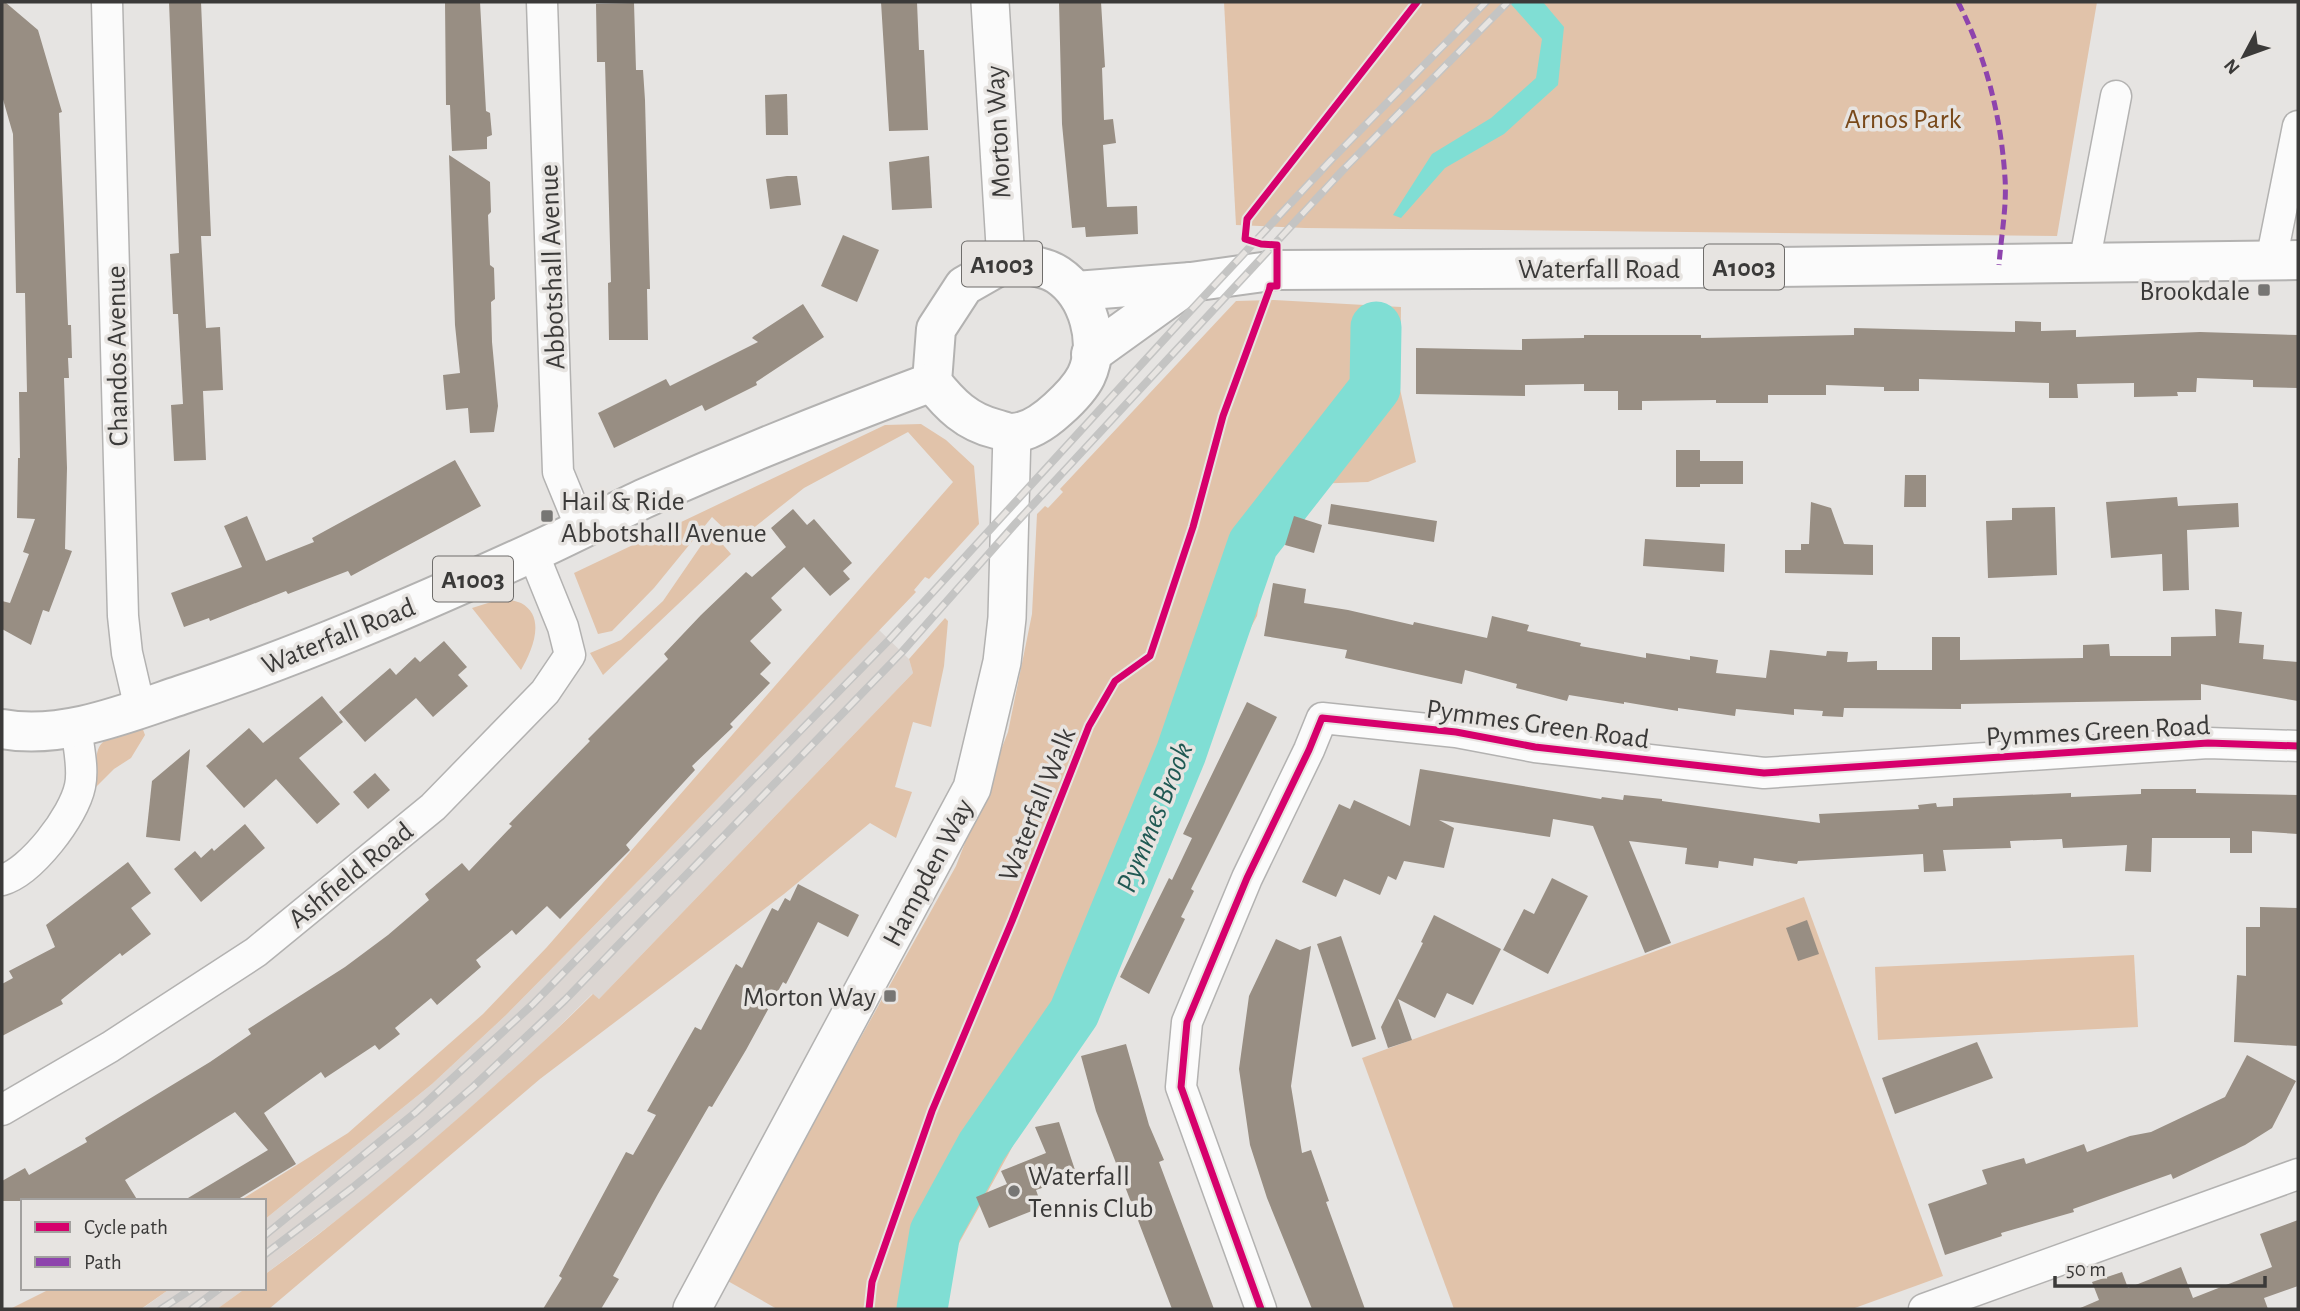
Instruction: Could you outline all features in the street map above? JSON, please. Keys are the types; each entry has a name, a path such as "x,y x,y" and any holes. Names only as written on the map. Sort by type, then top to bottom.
{"main road":[{"name":"Waterfall Road","path":"1091,354 1191,282 1278,270 2285,261"},
{"name":"A1003","path":"932,382 936,329 964,286 1006,262 1040,267 1057,274 1076,291 1091,325 1091,354 1086,376 1068,400 1044,422 1012,433"},
{"path":"1076,291 1191,282"},
{"name":"Waterfall Road","path":"2,729 25,733 76,726 140,709 232,678 445,592 533,553 581,528 792,436 932,382"},
{"path":"932,382 959,413 982,426 1012,433"}],"street":[{"name":"Chandos Avenue","path":"107,2 123,616 127,653 140,709"},
{"name":"Abbotshall Avenue","path":"542,2 558,472 581,528"},
{"name":"Morton Way","path":"990,2 1006,262"},
{"path":"2084,264 2116,96"},
{"path":"2285,261 2298,126"},
{"name":"Hampden Way","path":"692,1309 972,788 1002,662 1007,618 1012,433"},
{"name":"Ashfield Road","path":"2,1110 110,1046 256,952 433,807 545,692 570,655 563,627 533,553"},
{"name":"Pymmes Green Road","path":"1261,1309 1181,1087 1187,1022 1247,878 1322,718 1455,732 1535,747 1764,773 2208,743 2298,746"},
{"path":"2,880 11,878 42,852 62,826 80,787 76,726"},
{"path":"1924,1309 2298,1174"}],"shaded area":[{"path":"879,630 909,659 913,673 599,999 592,994 526,1059 428,1145 358,1204 266,1273 266,1218 432,1084 505,1016"},
{"path":"168,1290 243,1290 217,1309 142,1309"}],"green space":[{"name":"Arnos Park","path":"1224,2 2097,2 2057,236 1236,225"},
{"path":"1274,300 1401,307 1400,389 1416,462 1368,482 1280,485 1257,616 1211,702 1073,1028 1008,1155 928,1299 928,1309 777,1309 726,1280 956,866 1008,732 1032,614 1037,514 1045,506 1048,508 1063,492 1060,489 1236,301"},
{"path":"921,424 946,440 974,466 979,524 929,579 925,577 914,590 916,592 649,870 505,1016 432,1084 266,1218 266,1199 242,1199 348,1133 483,1014 547,947 953,482 908,432 804,488 737,541 712,517 654,588 612,631 598,634 574,573 885,425"},
{"path":"711,531 731,554 603,675 590,653 621,640 663,601"},
{"path":"504,598 521,603 534,617 533,644 521,670 472,608"},
{"path":"945,618 948,621 944,666 931,727 913,722 895,787 912,792 896,838 870,823 784,894 540,1079 269,1309 217,1309 243,1290 266,1290 266,1274 415,1156 593,994 599,999 913,673 909,659"},
{"path":"142,727 145,735 131,758 114,769 95,788 96,759 101,744 114,736"},
{"path":"1804,897 1943,1276 1852,1309 1454,1309 1362,1058"},
{"path":"2134,955 2138,1027 1878,1040 1875,967"},
{"path":"48,1290 168,1290 141,1309 10,1309"}],"water":[{"path":"1509,2 1543,2 1564,27 1558,85 1504,134 1445,168 1401,218 1393,215 1432,154 1491,118 1536,78 1542,39"}],"building":[{"path":"2,2 38,30 62,112 59,113 68,325 71,325 72,358 68,358 69,378 64,378 67,468 65,549 72,551 49,612 43,610 31,645 2,629 2,601 10,603 29,554 23,552 35,519 17,518 19,392 27,392 25,293 16,293 13,134 2,96"},
{"path":"169,2 201,2 211,236 201,236 206,328 220,327 223,390 203,391 206,460 174,461 171,405 183,404 178,314 173,314 170,254 179,253"},
{"path":"445,2 480,2 486,111 490,113 492,135 487,137 487,149 452,151 450,105 446,105"},
{"path":"881,2 917,2 919,50 924,50 928,130 889,131"},
{"path":"1059,2 1101,2 1105,67 1102,68 1104,120 1113,119 1116,143 1103,145 1107,207 1137,206 1138,234 1086,237 1085,227 1072,228 1062,124"},
{"path":"634,3 636,70 643,70 645,100 650,289 647,289 648,340 609,340 608,283 611,282 605,62 597,62 596,4"},
{"path":"787,94 788,135 766,135 765,95"},
{"path":"449,155 490,182 490,265 494,268 495,299 491,302 492,342 498,406 494,432 470,433 468,408 446,410 443,375 460,373 455,325"},
{"path":"929,156 932,208 892,210 889,162"},
{"path":"797,176 801,205 770,209 766,179"},
{"path":"843,235 879,250 857,302 821,286"},
{"path":"803,304 824,337 756,382 757,385 705,411 702,405 614,448 598,413 666,379 670,386 758,342 752,338"},
{"path":"2015,321 2041,322 2041,331 2076,330 2076,337 2200,332 2298,335 2298,388 2253,387 2253,380 2197,378 2196,392 2177,392 2178,396 2134,397 2134,383 2077,384 2078,398 2049,398 2049,383 1919,379 1919,391 1884,391 1884,387 1826,385 1826,395 1768,395 1768,403 1716,403 1716,400 1642,401 1642,410 1618,410 1618,391 1584,391 1584,384 1525,385 1525,396 1416,394 1416,348 1522,350 1522,339 1584,338 1584,335 1701,335 1701,338 1854,335 1854,328 2015,332"},
{"path":"1676,450 1700,450 1700,461 1743,461 1743,484 1676,487"},
{"path":"455,460 481,506 351,576 348,571 288,594 286,591 210,621 209,618 184,627 171,593 242,567 224,526 247,516 266,561 314,542 312,538"},
{"path":"1905,475 1926,475 1926,507 1904,507"},
{"path":"2177,497 2178,506 2238,503 2239,527 2187,530 2189,590 2163,591 2162,554 2111,558 2106,502"},
{"path":"1811,502 1831,508 1844,544 1873,545 1873,575 1785,573 1785,550 1801,550 1801,544 1809,544"},
{"path":"1331,504 1437,521 1434,542 1328,524"},
{"path":"2055,507 2057,575 1988,578 1986,521 2012,520 2012,508"},
{"path":"793,509 807,525 814,519 852,563 843,571 850,579 830,596 804,567 771,598 782,610 750,641 771,663 760,674 770,683 730,724 733,727 692,766 695,770 626,845 630,850 560,919 547,906 516,935 512,930 476,960 481,967 437,1005 431,998 395,1028 400,1034 379,1050 375,1045 325,1078 321,1072 264,1113 296,1164 238,1199 186,1199 268,1150 235,1112 125,1180 137,1199 2,1201 2,1181 25,1168 29,1175 87,1142 85,1138 210,1062 251,1034 248,1029 345,967 388,935 429,900 425,894 462,863 469,871 512,826 509,824 590,741 588,739 668,659 664,654 701,615 746,572 752,577 786,547 771,528"},
{"path":"1294,516 1322,525 1314,553 1285,545"},
{"path":"1645,539 1725,544 1724,572 1643,566"},
{"path":"1273,583 1306,589 1304,603 1413,625 1414,622 1487,638 1492,616 1529,625 1527,631 1581,643 1580,646 1646,658 1646,653 1690,660 1690,656 1718,660 1716,673 1766,678 1770,650 1826,656 1827,651 1848,652 1847,662 1877,661 1877,670 1932,670 1932,637 1960,637 1960,660 2083,658 2083,645 2109,644 2110,656 2171,656 2171,637 2216,636 2215,609 2242,612 2239,643 2264,645 2263,659 2298,662 2298,701 2201,684 2201,700 1961,704 1961,709 1844,708 1843,717 1822,716 1823,711 1794,709 1794,715 1736,709 1735,716 1678,708 1678,711 1569,695 1567,701 1516,688 1517,684 1465,670 1462,684 1345,658 1347,650 1264,636"},
{"path":"444,641 467,667 458,675 468,686 433,717 416,698 365,742 339,712 390,668 396,675 415,657 420,662"},
{"path":"322,696 343,722 299,758 340,804 317,824 276,779 244,808 206,766 249,728 263,743"},
{"path":"1247,702 1277,717 1191,889 1194,891 1181,917 1185,919 1149,994 1120,977 1192,838 1183,834"},
{"path":"190,749 180,841 146,837 152,781"},
{"path":"1420,769 1601,799 1623,800 1624,795 1662,799 1820,823 1819,814 1919,809 1918,805 1936,803 1937,807 1953,806 1953,798 2071,793 2071,797 2141,794 2141,789 2196,789 2196,793 2298,795 2298,834 2252,831 2252,853 2230,853 2230,838 2152,838 2151,872 2125,871 2127,845 2063,848 2062,839 2010,841 2011,848 1943,850 1946,871 1924,872 1923,854 1798,861 1797,864 1754,858 1753,866 1719,861 1718,868 1685,864 1687,848 1629,841 1671,943 1645,953 1593,826 1553,819 1550,837 1439,820 1454,828 1444,868 1404,861 1396,880 1388,876 1380,895 1344,879 1336,897 1302,882 1339,804 1350,809 1354,800 1410,826"},
{"path":"375,773 390,790 368,809 353,792"},
{"path":"245,824 265,848 201,902 174,869 195,851 201,858 212,848 214,851"},
{"path":"128,862 151,893 131,908 151,934 122,956 120,953 61,1000 63,1004 2,1036 2,984 13,978 9,971 55,947 46,925"},
{"path":"1552,878 1588,896 1548,974 1503,950 1524,909 1534,914"},
{"path":"798,884 859,915 848,937 818,922 786,984 783,982 746,1050 712,1107 709,1106 658,1194 613,1276 619,1279 601,1309 543,1309 562,1278 559,1276 626,1152 633,1155 656,1115 647,1111 695,1027 701,1030 736,964 742,968 772,908 778,911 785,898 790,901"},
{"path":"2260,907 2298,908 2298,1046 2234,1042 2237,975 2246,976 2246,927 2260,927"},
{"path":"1434,915 1501,949 1473,1005 1447,993 1435,1018 1398,999 1412,1040 1388,1048 1381,1027"},
{"path":"1807,920 1819,954 1798,961 1786,928"},
{"path":"1341,936 1376,1039 1352,1047 1317,944"},
{"path":"1276,939 1300,950 1311,946 1291,1086 1302,1153 1311,1150 1329,1201 1326,1202 1365,1309 1312,1309 1267,1198 1250,1145 1239,1069 1249,996"},
{"path":"1977,1042 1993,1078 1895,1114 1882,1078"},
{"path":"1126,1044 1149,1125 1164,1160 1159,1162 1214,1309 1172,1309 1096,1111 1081,1056"},
{"path":"2247,1055 2296,1081 2272,1128 2245,1145 2173,1179 2171,1174 2073,1209 2074,1212 2001,1233 2002,1236 1945,1255 1928,1204 1987,1184 1982,1170 2024,1158 2026,1164 2084,1144 2087,1152 2130,1136 2151,1132 2225,1097"},
{"path":"1059,1122 1077,1176 1036,1190 1042,1207 989,1228 976,1197 1007,1184 1001,1171 1046,1153 1035,1127"},
{"path":"2298,1220 2298,1286 2264,1298 2268,1309 2078,1309 2099,1300 2092,1282 2122,1272 2128,1288 2181,1267 2193,1298 2272,1267 2260,1234"}],"waterway":[{"name":"Pymmes Brook","path":"922,1309 935,1232 982,1146 1074,1013 1181,753 1253,544 1375,388 1376,327"}],"railway":[{"path":"266,1234 416,1112 533,1004 889,640 1331,160 1486,2"},
{"path":"266,1253 416,1136 473,1087 565,1000 902,652 1016,523 1343,170 1508,2"},
{"path":"161,1309 190,1290"},
{"path":"192,1309 217,1290"}],"marked path":[{"path":"1958,2 1977,44 2000,132 2005,210 1999,265"}],"cycle path":[{"path":"1270,288 1277,286 1277,245 1245,239 1247,219 1417,2"},
{"name":"Waterfall Walk","path":"869,1309 872,1282 932,1111 1012,921 1089,726 1115,681 1150,656 1193,527 1223,416 1270,288"},
{"path":"1261,1309 1181,1087 1187,1022 1247,878 1322,718 1456,732 1535,747 1764,773 2208,743 2298,746"}],"place":[{"name":"Brookdale","path":"2264,290"},
{"name":"Hail & Ride Abbotshall Avenue","path":"547,516"},
{"name":"Morton Way","path":"890,996"},
{"name":"Waterfall Tennis Club","path":"1014,1191"}]}
